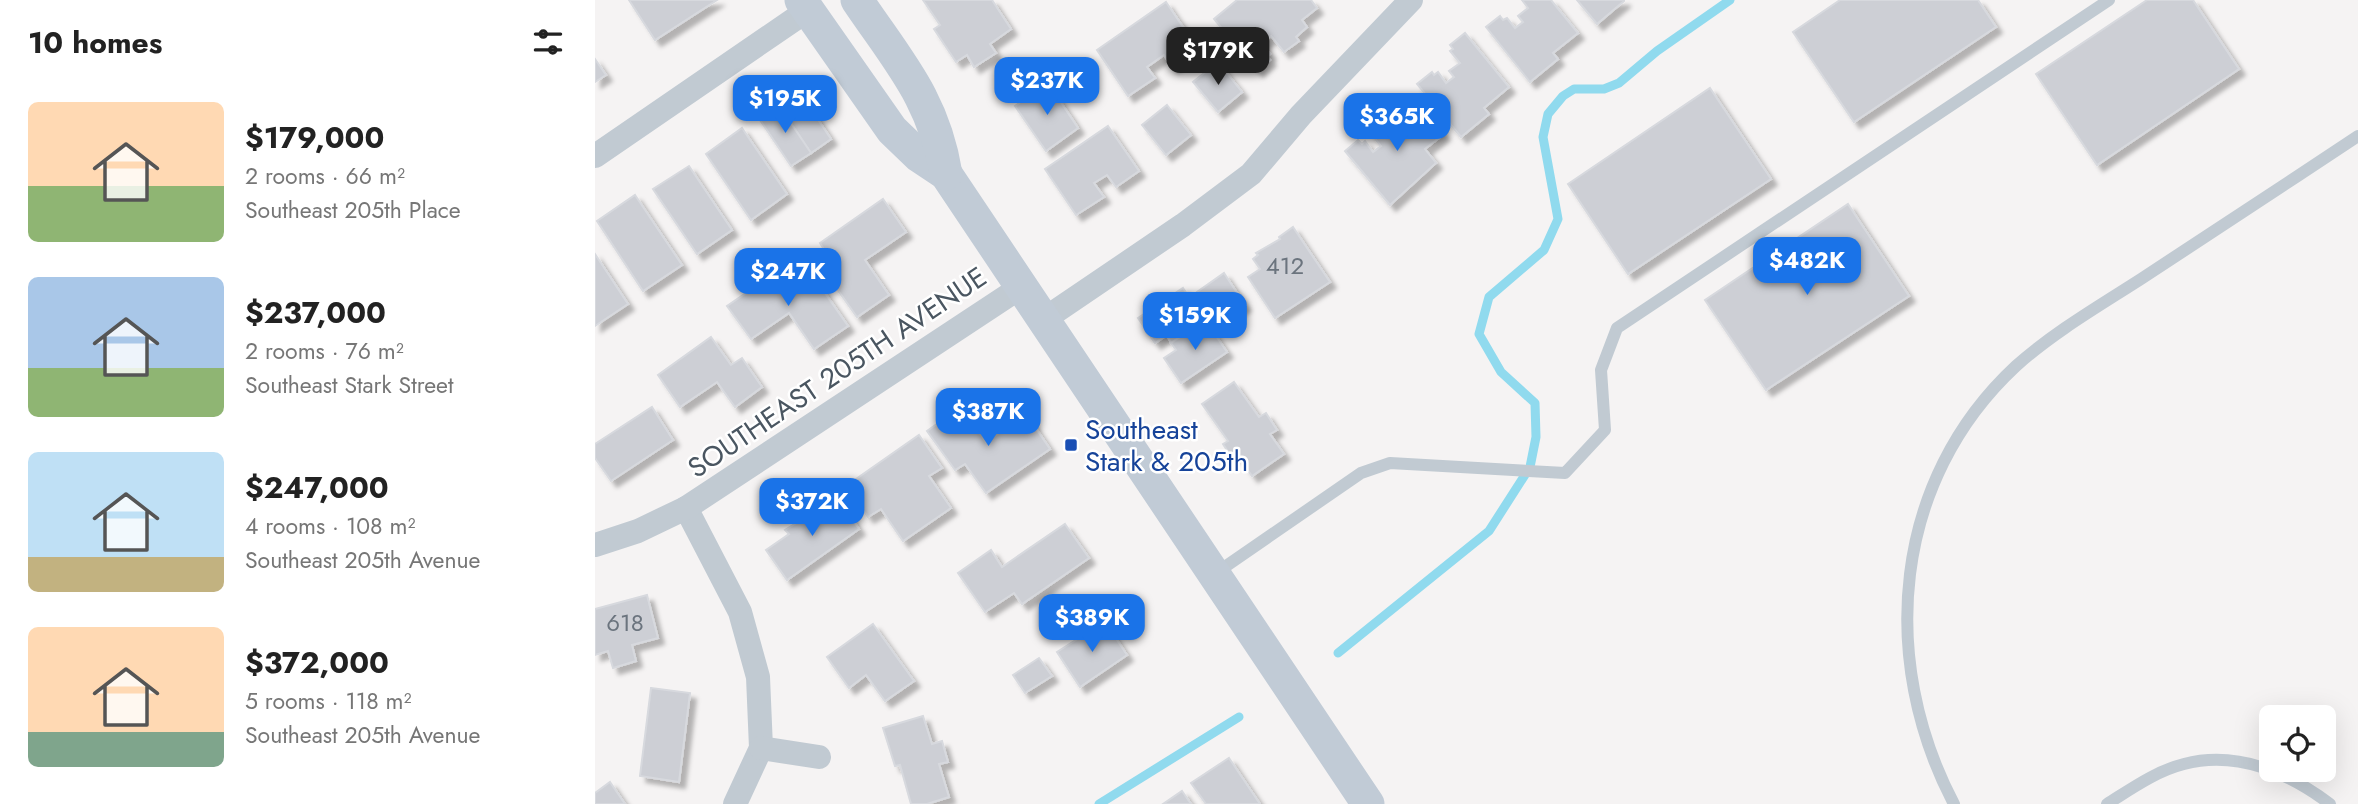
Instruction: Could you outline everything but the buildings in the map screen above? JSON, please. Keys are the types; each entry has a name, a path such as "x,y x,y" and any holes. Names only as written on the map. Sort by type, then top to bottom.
{"main road":[{"path":"857,0 927,106 941,142 946,174"},
{"path":"804,5 892,130 919,156 946,174 1368,804"}],"street":[{"path":"1043,320 1184,225 1251,174 1301,115 1411,0"},
{"path":"595,156 804,5"},
{"name":"SOUTHEAST 205TH AVENUE","path":"595,545 638,531 686,508 1021,286"},
{"path":"686,508 740,612 758,677 761,748 735,804"},
{"path":"761,748 819,757"}],"lane":[{"path":"1214,575 1361,473 1390,463 1565,473 1605,429 1601,370 1617,328 2109,0"},
{"path":"1954,804 1925,739 1911,685 1905,625 1909,569 1921,519 1950,453 1976,412 2015,367 2067,326 2358,136"},
{"path":"2107,804 2149,779 2185,764 2225,761 2260,766 2298,780 2330,804"}],"waterway":[{"path":"1338,653 1489,531 1530,467 1536,437 1535,403 1501,372 1479,334 1489,297 1544,250 1558,219 1543,137 1548,114 1563,96 1574,89 1604,89 1619,83 1657,51 1730,0"},
{"path":"1099,804 1239,717"}],"place":[{"name":"Southeast Stark & 205th","path":"1071,445"}]}
